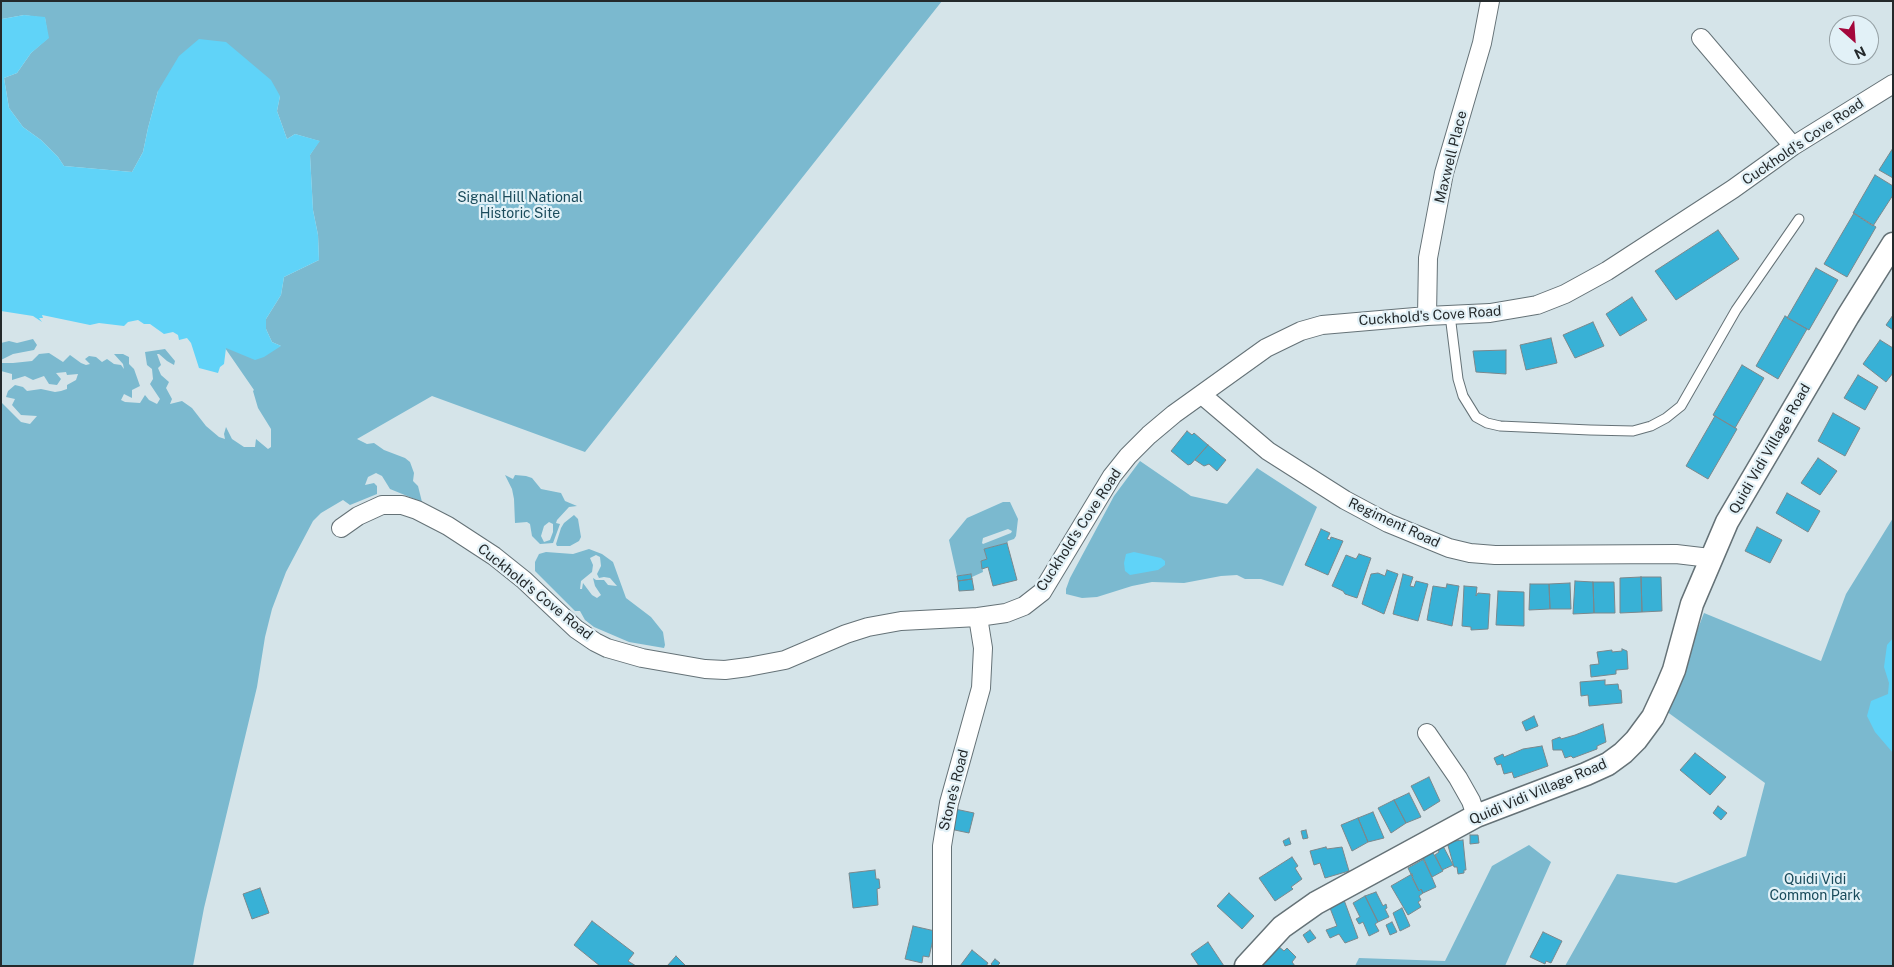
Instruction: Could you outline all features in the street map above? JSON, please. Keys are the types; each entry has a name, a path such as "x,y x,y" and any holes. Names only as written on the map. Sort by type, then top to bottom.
{"street":[{"name":"Maxwell Place","path":"1427,316 1428,258 1444,173 1482,43 1490,1"},
{"path":"1701,38 1793,146"},
{"name":"Cuckhold's Cove Road","path":"341,528 363,513 382,505 402,505 417,510 448,526 494,556 524,580 576,629 595,642 613,650 642,658 705,670 725,670 785,660 846,634 868,627 901,621 978,617 1006,612 1024,606 1042,592 1112,476 1128,456 1174,414 1266,348 1301,331 1341,322 1490,314 1529,307 1565,294 1588,283 1725,194 1793,146 1893,84"},
{"name":"Quidi Vidi Village Road","path":"1246,966 1282,927 1308,908 1476,816 1608,764 1636,740 1653,717 1674,670 1692,604 1710,558 1727,522 1893,244"},
{"name":"Regiment Road","path":"1202,395 1268,451 1345,500 1388,523 1449,548 1470,553 1495,555 1676,554 1710,558"},
{"name":"Stone's Road","path":"942,966 942,846 944,823 981,688 983,648 978,617"},
{"path":"1427,733 1458,778 1471,801 1476,816"}],"lane":[{"path":"1450,315 1458,379 1463,396 1476,417 1487,423 1500,426 1633,431 1651,426 1666,418 1681,406 1736,310 1800,219"}],"green space":[{"name":"Signal Hill National Historic Site","path":"1,1 942,1 585,452 432,396 357,439 367,444 374,443 384,450 405,458 410,462 414,473 413,481 418,486 422,502 390,489 382,476 376,473 368,477 365,485 374,483 377,486 377,494 350,505 343,500 321,513 313,521 286,572 272,609 265,637 257,687 204,908 193,966 1,966 1,402 21,422 30,424 37,416 21,415 12,405 15,399 6,397 8,391 15,385 23,387 27,391 41,389 55,392 61,391 67,389 67,385 76,380 78,374 56,373 61,379 57,385 49,384 44,376 33,380 25,376 12,380 12,374 1,371 1,363 32,361 39,354 49,353 63,362 70,355 86,365 90,364 85,359 89,356 96,357 102,362 107,359 114,364 121,365 124,369 123,364 114,354 123,354 129,357 129,364 134,369 140,386 132,390 132,398 124,394 121,400 140,403 145,395 149,400 157,404 160,399 150,384 153,379 152,369 147,365 145,352 165,349 175,361 174,365 157,354 161,365 158,368 161,375 169,382 166,388 172,399 170,404 182,401 192,408 206,426 219,437 225,439 226,427 232,439 244,447 255,447 256,439 268,449 271,447 271,429 258,408 254,390 225,348 281,346 272,342 266,329 266,319 281,295 284,277 319,260 318,235 313,210 310,155 319,141 295,134 287,139 277,111 280,96 158,91 143,152 132,172 64,166 41,140 23,127 9,108 4,78 17,73 31,53 48,38 45,18 24,15 2,19"},
{"path":"33,339 37,345 34,350 13,354 1,360 1,343 9,341 17,343"},
{"path":"1140,461 1191,496 1227,504 1257,468 1317,507 1283,586 1261,579 1245,579 1237,575 1184,583 1152,582 1097,597 1082,598 1066,594 1070,578 1114,496"},
{"path":"505,475 513,479 515,475 526,476 532,478 541,489 561,493 565,501 577,506 569,507 557,520 556,523 560,524 553,543 540,544 532,536 530,524 527,522 515,523 512,489","holes":["549,522 553,524 550,540 544,542 541,536 544,526"]},
{"path":"1003,502 1010,502 1018,519 1014,539 1007,543 984,549 987,559 981,561 983,572 972,577 971,574 957,576 949,540 967,518","holes":["1008,529 1012,531 1011,533 982,543 983,538"]},
{"path":"574,515 578,519 581,537 579,541 570,546 557,546 561,528"},
{"name":"Quidi Vidi Common Park","path":"1893,518 1893,966 1565,966 1617,874 1676,883 1746,856 1765,783 1666,711 1704,613 1821,661 1846,594"},
{"path":"589,549 602,554 613,562 626,598 651,617 663,632 664,648 629,642 594,627 585,620 580,611 575,611 535,571 535,562 539,554 546,552 573,554","holes":["596,555 600,557 601,566 597,574 599,578 610,578 617,586 608,585 604,580 593,578 595,586 601,595 597,598 592,595 583,583 582,589 580,589 581,581 592,572 593,565 590,558"]},
{"path":"1529,845 1551,862 1505,966 1355,966 1359,958 1445,961 1492,866"}],"shaded area":[{"path":"24,15 45,17 49,38 31,53 17,73 4,78 9,108 23,127 41,140 64,166 132,172 143,152 158,91 179,56 199,39 226,42 271,80 280,96 277,111 287,139 295,134 320,141 310,155 313,210 318,235 319,260 284,277 281,295 266,319 266,329 272,342 281,346 264,357 255,360 226,348 224,364 220,367 218,373 199,368 191,343 187,338 179,340 178,335 173,332 164,334 150,324 144,324 138,320 128,322 124,326 99,323 90,325 42,315 43,318 39,318 42,322 33,316 1,311 1,16 2,19"},
{"path":"1134,552 1161,558 1165,561 1165,565 1158,570 1130,575 1125,571 1124,563 1126,554"},
{"path":"1893,638 1893,753 1875,732 1867,716 1871,701 1888,694 1889,683 1884,667 1887,645"}],"building":[{"path":"1893,148 1893,178 1879,170"},
{"path":"1875,175 1893,186 1893,195 1873,226 1853,213"},
{"path":"1854,213 1876,227 1847,277 1824,264"},
{"path":"1718,230 1739,259 1676,300 1655,271"},
{"path":"1816,268 1838,280 1809,330 1787,318"},
{"path":"1632,297 1647,320 1620,336 1606,314"},
{"path":"1893,315 1893,330 1886,325"},
{"path":"1785,316 1807,329 1778,379 1756,366"},
{"path":"1593,322 1604,346 1575,358 1563,335"},
{"path":"1551,338 1557,363 1526,370 1520,345"},
{"path":"1880,340 1893,348 1893,373 1886,382 1863,364"},
{"path":"1506,350 1506,374 1476,372 1473,351"},
{"path":"1742,365 1764,378 1735,428 1713,415"},
{"path":"1858,375 1878,387 1865,410 1844,398"},
{"path":"1833,413 1860,428 1845,456 1818,441"},
{"path":"1715,416 1737,429 1708,479 1686,466"},
{"path":"1187,431 1192,435 1194,433 1208,445 1188,465 1171,451"},
{"path":"1208,445 1226,460 1217,471 1209,464 1204,466 1195,460"},
{"path":"1818,458 1837,471 1820,495 1801,483"},
{"path":"1787,493 1820,511 1808,532 1776,513"},
{"path":"1757,527 1782,540 1770,563 1745,551"},
{"path":"1321,529 1330,533 1327,539 1330,540 1331,537 1343,541 1328,575 1305,565"},
{"path":"1007,543 1017,580 993,586 988,567 982,569 981,561 987,559 984,549"},
{"path":"1359,554 1371,558 1357,598 1345,594 1343,591 1332,586 1346,555 1356,559"},
{"path":"1387,570 1398,574 1384,614 1362,604 1371,574 1378,573 1385,576"},
{"path":"971,574 972,579 958,581 957,576"},
{"path":"1403,574 1413,577 1410,586 1414,587 1416,581 1428,584 1418,621 1393,614"},
{"path":"1641,577 1661,577 1662,611 1642,612"},
{"path":"1641,577 1642,612 1620,613 1620,578"},
{"path":"972,579 974,590 959,591 958,581"},
{"path":"1575,581 1593,582 1594,613 1573,614"},
{"path":"1593,582 1614,582 1615,613 1594,613"},
{"path":"1570,583 1571,609 1550,609 1549,584"},
{"path":"1447,584 1459,586 1452,626 1427,620 1433,586 1446,588"},
{"path":"1530,584 1549,584 1550,609 1529,610"},
{"path":"1464,586 1477,587 1476,596 1478,593 1490,594 1488,629 1471,630 1471,627 1462,626"},
{"path":"1498,591 1524,592 1524,626 1496,625"},
{"path":"1622,649 1627,651 1628,669 1616,670 1616,674 1591,677 1590,665 1599,664 1597,652 1622,651"},
{"path":"1605,680 1605,685 1618,684 1619,690 1621,690 1622,703 1589,706 1588,695 1581,696 1580,682"},
{"path":"1534,716 1538,726 1526,731 1522,722"},
{"path":"1603,724 1606,742 1597,746 1597,749 1573,758 1571,756 1565,758 1562,750 1553,750 1552,740 1575,735"},
{"path":"1542,746 1548,766 1514,778 1512,772 1504,774 1501,764 1497,765 1494,758 1503,754 1504,757 1523,749"},
{"path":"1695,753 1726,777 1710,795 1680,770"},
{"path":"1429,777 1440,801 1424,811 1411,786"},
{"path":"1409,793 1421,817 1406,823 1394,800"},
{"path":"1394,800 1406,823 1391,833 1378,808"},
{"path":"1718,806 1727,813 1721,820 1713,813"},
{"path":"955,809 974,813 969,833 950,829"},
{"path":"1373,812 1384,838 1368,842 1358,818"},
{"path":"1358,818 1368,842 1352,851 1341,825"},
{"path":"1306,830 1308,838 1303,839 1301,831"},
{"path":"1470,835 1478,835 1479,843 1470,844"},
{"path":"1289,838 1291,844 1285,846 1283,841"},
{"path":"1463,840 1466,870 1464,870 1464,873 1458,874 1457,867 1454,867 1447,842"},
{"path":"1443,846 1453,865 1442,870 1435,855 1439,852 1438,849"},
{"path":"1326,847 1327,849 1342,847 1349,871 1325,878 1320,863 1314,865 1310,851"},
{"path":"1432,851 1443,871 1432,877 1422,857"},
{"path":"1292,857 1298,866 1295,868 1302,879 1291,887 1293,889 1275,901 1259,878"},
{"path":"1424,859 1436,887 1423,893 1421,889 1419,891 1408,868"},
{"path":"875,870 880,888 877,889 878,905 853,908 849,873"},
{"path":"1412,874 1412,878 1419,891 1421,889 1423,893 1419,896 1421,900 1418,902 1421,907 1408,915 1391,886"},
{"path":"260,888 269,913 252,919 243,894"},
{"path":"1376,892 1383,906 1386,904 1387,908 1385,909 1389,917 1378,922 1365,896"},
{"path":"1229,893 1254,916 1242,929 1217,906"},
{"path":"1365,896 1378,922 1375,924 1379,931 1369,936 1363,922 1359,924 1356,919 1360,917 1353,903"},
{"path":"1344,900 1358,938 1345,943 1339,934 1330,938 1326,930 1337,926 1330,908"},
{"path":"1402,908 1410,926 1400,931 1393,913"},
{"path":"592,921 634,953 628,961 636,966 600,966 574,945"},
{"path":"1392,922 1397,932 1390,935 1386,925"},
{"path":"913,926 935,931 929,957 923,956 922,963 905,959"},
{"path":"1310,930 1316,938 1308,943 1303,935"},
{"path":"1543,932 1562,941 1551,963 1546,961 1545,964 1530,957"},
{"path":"1208,942 1224,966 1199,966 1191,954"},
{"path":"1278,946 1284,951 1287,948 1296,957 1292,962 1295,966 1259,966"},
{"path":"972,950 988,963 986,966 960,966"},
{"path":"676,956 686,966 667,966"},
{"path":"995,959 1000,963 997,966 993,966 991,964"}]}
